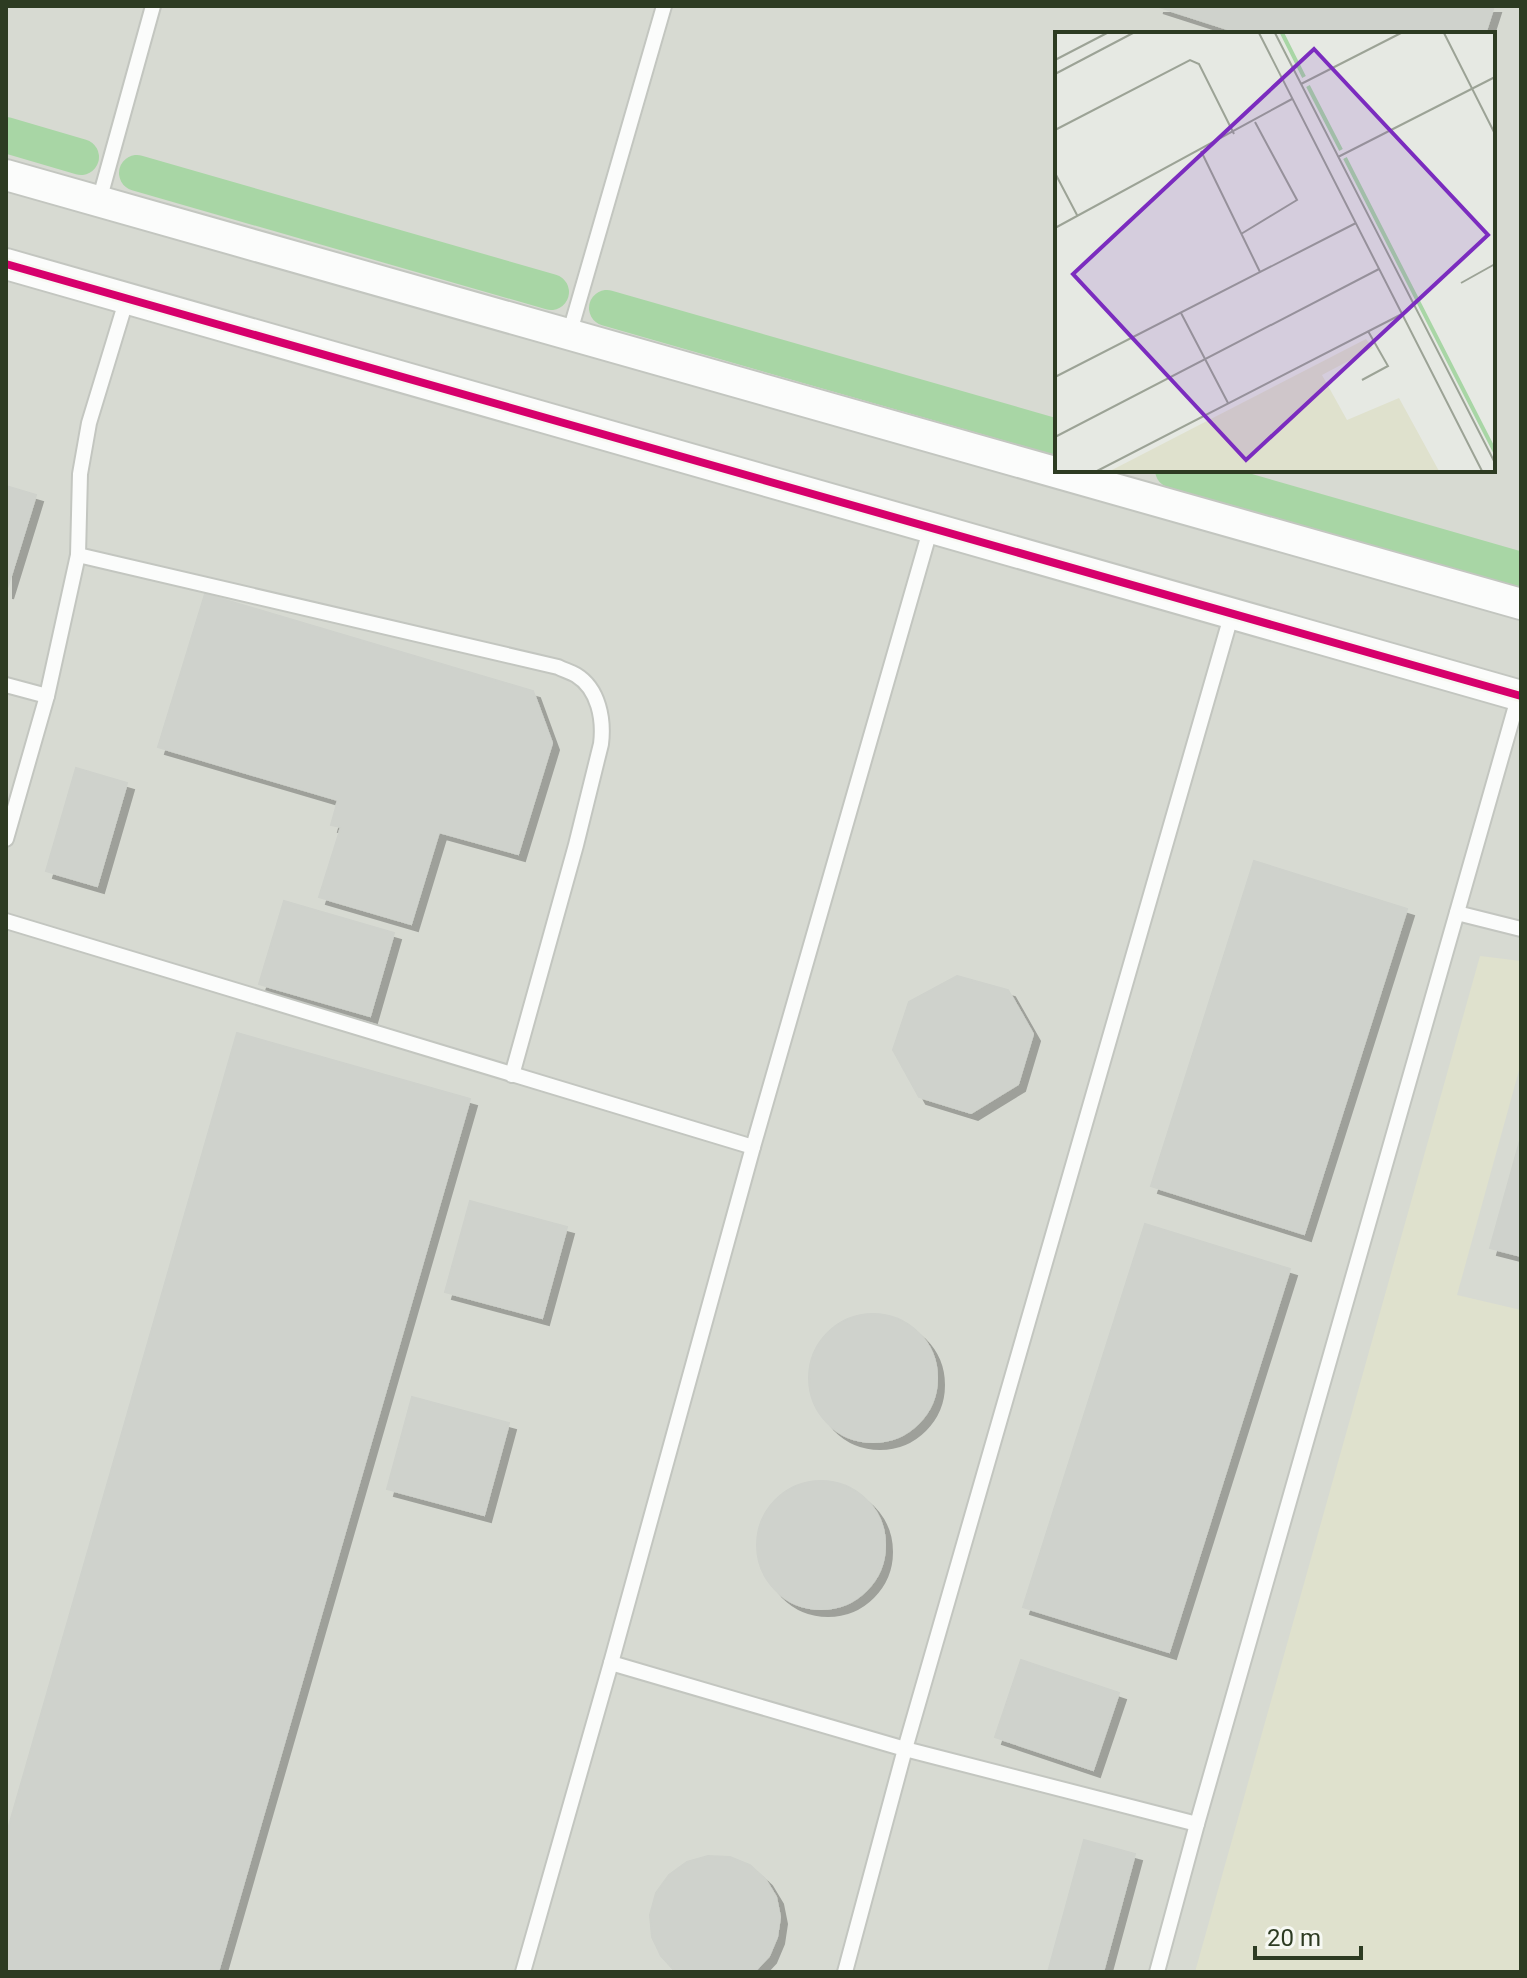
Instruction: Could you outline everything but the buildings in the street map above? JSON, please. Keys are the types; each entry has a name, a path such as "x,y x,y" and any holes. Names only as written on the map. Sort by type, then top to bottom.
{"street":[{"path":"6,175 1521,604"},
{"path":"6,264 1520,695"}],"lane":[{"path":"99,201 153,6"},
{"path":"569,335 664,6"},
{"path":"6,839 47,696 78,555 80,474 89,423 127,298"},
{"path":"523,1972 753,1147 931,527"},
{"path":"78,555 558,667 578,676 591,690 600,710 603,730 601,744 512,1075"},
{"path":"845,1972 905,1749 1232,613"},
{"path":"6,685 47,696"},
{"path":"1157,1972 1520,695"},
{"path":"1457,913 1521,929"},
{"path":"6,921 753,1147"},
{"path":"611,1663 905,1749 1197,1824"}],"shaded area":[{"path":"6,6 1521,6 1521,1972 6,1972"}],"green space":[{"path":"1480,956 1521,961 1521,1063 1457,1295 1521,1310 1521,1972 1195,1972"}],"waterway":[{"path":"6,135 81,157"},
{"path":"137,173 551,292"},
{"path":"607,308 1055,436"},
{"path":"1180,472 1521,570"}],"cycle path":[{"path":"6,264 1521,696"}]}
